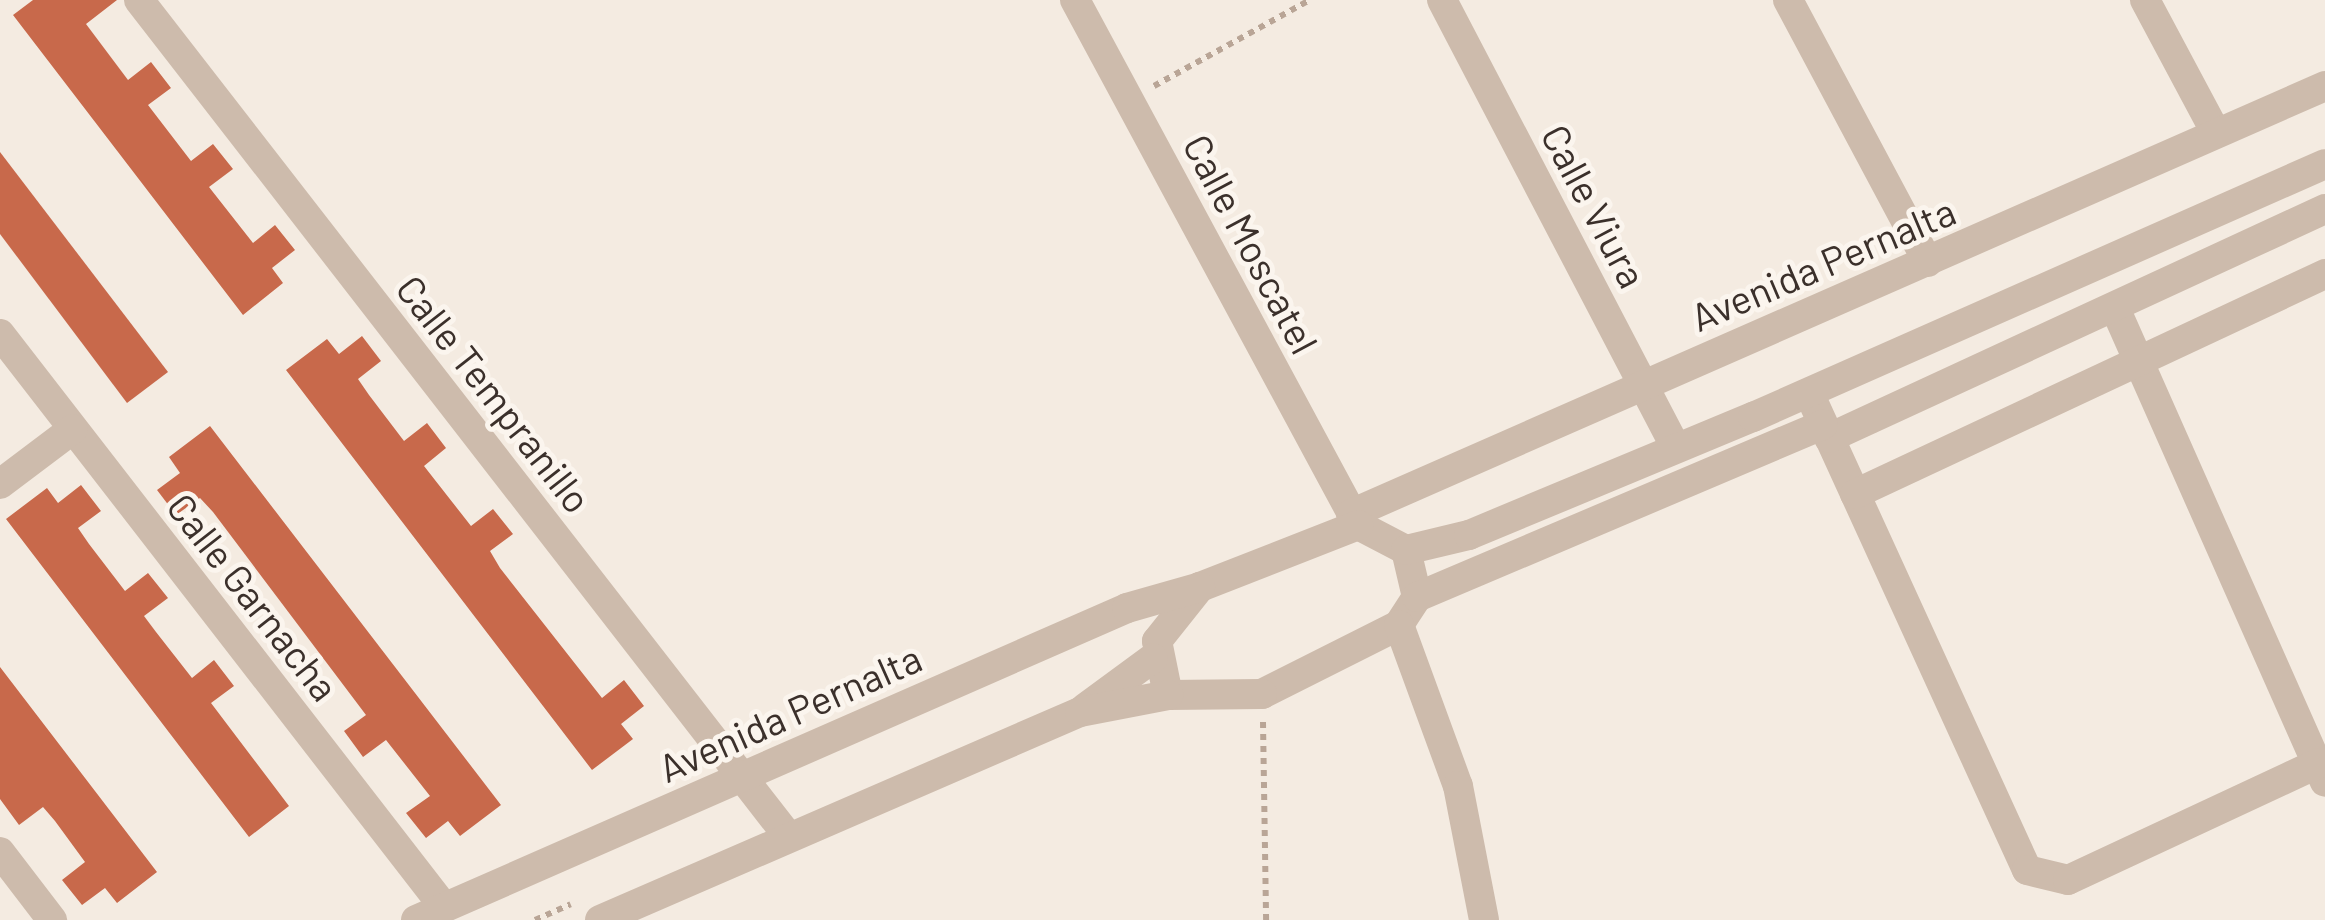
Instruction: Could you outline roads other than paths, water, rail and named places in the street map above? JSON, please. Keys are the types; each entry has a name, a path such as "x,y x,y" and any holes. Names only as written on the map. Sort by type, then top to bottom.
{"street":[{"name":"Calle Tempranillo","path":"139,0 788,836"},
{"name":"Calle Moscatel","path":"1076,0 1355,519"},
{"name":"Calle Viura","path":"1442,0 1676,448"},
{"path":"1788,0 1928,262"},
{"path":"2145,0 2216,133"},
{"name":"Avenida Pernalta","path":"416,920 1355,519 1642,384 2325,86"},
{"path":"1406,550 1469,536 1809,393 2325,164"},
{"path":"1417,589 1826,432 2115,308 2325,208"},
{"path":"1855,494 2325,274"},
{"path":"1809,393 2027,870 2048,882 2322,772 2115,308"},
{"name":"Calle Garnacha","path":"0,334 445,907"},
{"path":"0,484 73,428"},
{"path":"1355,519 1406,550 1417,589"},
{"path":"600,920 1081,712 1168,695 1262,694 1399,625 1417,589 1469,536"},
{"path":"1081,712 1153,658 1199,587"},
{"path":"1399,625 1458,786 1484,920"},
{"path":"1153,658 1168,695"},
{"path":"0,852 52,920"}]}
